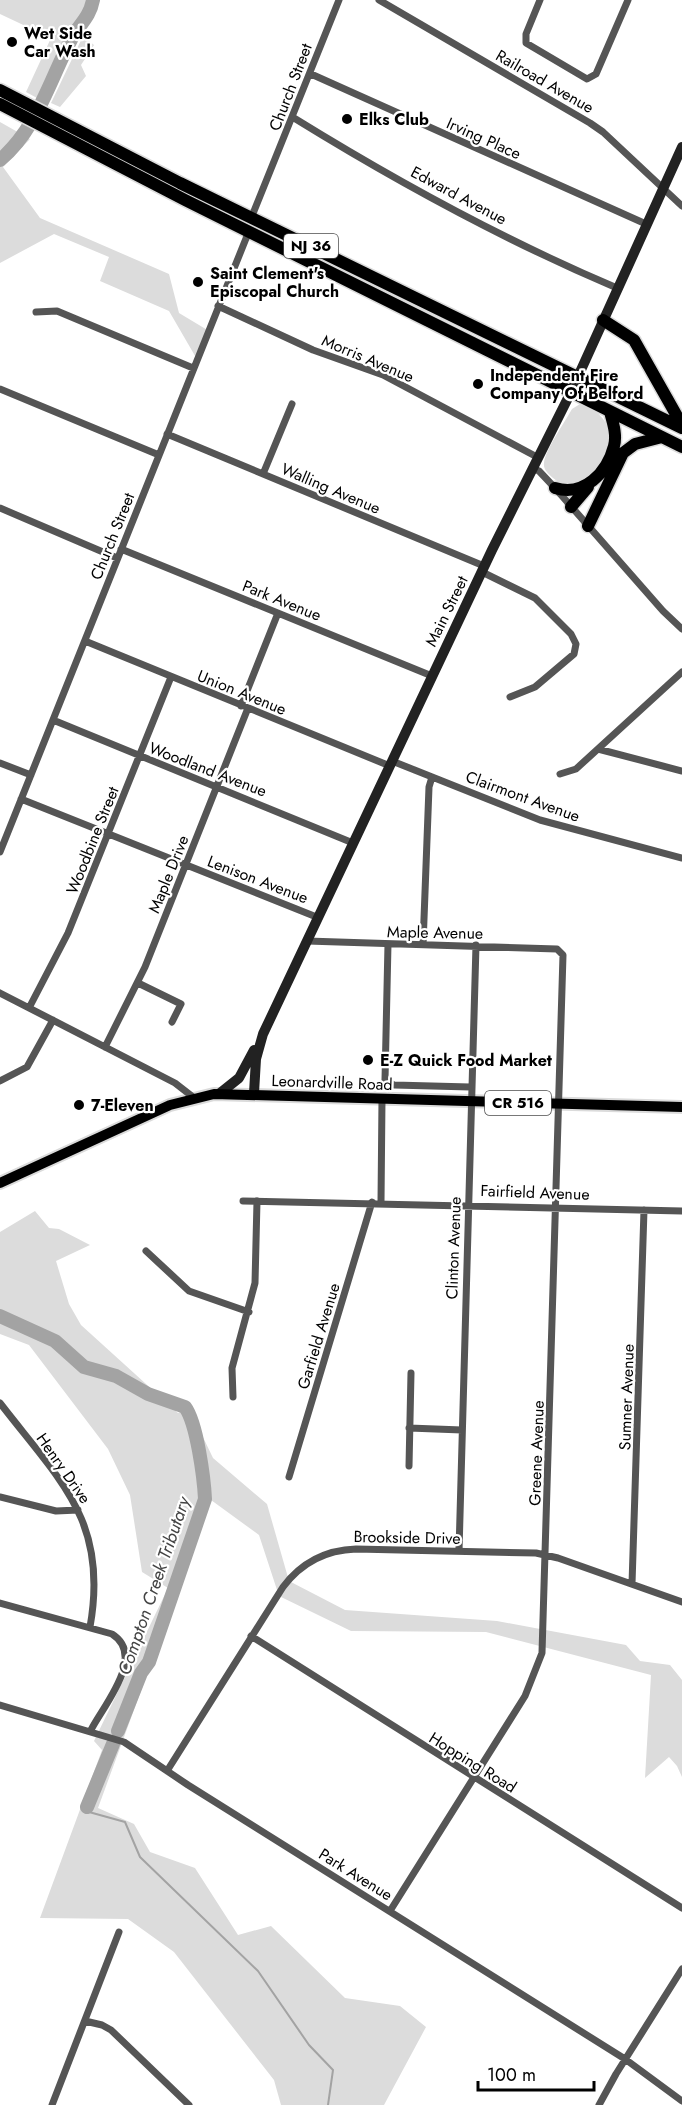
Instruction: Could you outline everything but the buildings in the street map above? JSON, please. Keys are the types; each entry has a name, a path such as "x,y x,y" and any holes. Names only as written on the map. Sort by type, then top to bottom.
{"highway":[{"name":"NJ 36","path":"0,90 682,427"},
{"name":"NJ 36","path":"0,104 682,447"},
{"path":"603,320 634,340 682,427"},
{"path":"571,507 602,469 614,445 610,412"},
{"path":"588,526 623,453 634,444 662,436"},
{"path":"555,488 566,492 589,486"}],"main road":[{"name":"Leonardville Road","path":"0,1183 170,1105 193,1097 219,1094 254,1093 471,1102 682,1107"}],"street":[{"name":"Church Street","path":"252,216 294,118 339,0"},
{"name":"Railroad Avenue","path":"379,0 590,123 682,206"},
{"path":"540,0 526,34 526,43 583,77 592,78 596,74 628,0"},
{"name":"Irving Place","path":"311,74 646,224"},
{"name":"Edward Avenue","path":"294,118 435,198 555,261 617,288"},
{"name":"Main Street","path":"254,1093 256,1059 263,1034 483,569 571,392 682,147"},
{"name":"Church Street","path":"0,852 249,231"},
{"name":"Morris Avenue","path":"218,306 313,350 382,375 537,457"},
{"path":"36,312 57,311 193,368"},
{"path":"0,389 159,455"},
{"path":"263,474 292,404"},
{"name":"Walling Avenue","path":"167,434 483,569 535,598 571,634 576,644 574,654 535,687 510,698"},
{"path":"532,468 541,473 555,488 682,629"},
{"path":"0,508 117,558"},
{"name":"Park Avenue","path":"121,549 432,676"},
{"name":"Maple Drive","path":"105,1047 138,982 186,865 217,786 278,613"},
{"name":"Union Avenue","path":"85,641 244,707 391,764"},
{"path":"560,774 576,768 680,676"},
{"name":"Woodbine Street","path":"29,1008 68,933 171,677"},
{"name":"Woodland Avenue","path":"53,720 353,843"},
{"path":"598,749 682,771"},
{"path":"0,763 31,775"},
{"name":"Clairmont Avenue","path":"391,764 432,777 548,823 682,858"},
{"path":"423,945 429,787 432,777"},
{"name":"Lenison Avenue","path":"21,799 319,918"},
{"name":"Maple Avenue","path":"307,941 476,945 556,949 562,952"},
{"path":"388,944 385,1080 394,1085 470,1087"},
{"name":"Clinton Avenue","path":"459,1551 470,1087 476,945"},
{"name":"Greene Avenue","path":"390,1911 525,1696 537,1669 544,1639 562,952"},
{"path":"138,982 181,1004 172,1022"},
{"path":"0,993 179,1086 193,1097"},
{"path":"0,1081 27,1067 53,1020"},
{"path":"219,1094 239,1078 263,1034"},
{"path":"381,1203 382,1099"},
{"name":"Fairfield Avenue","path":"243,1201 556,1206 682,1211"},
{"path":"233,1397 232,1368 255,1283 257,1201"},
{"name":"Garfield Avenue","path":"289,1477 372,1202"},
{"name":"Sumner Avenue","path":"632,1584 644,1210"},
{"path":"146,1251 189,1291 249,1312"},
{"path":"409,1466 411,1373"},
{"name":"Henry Drive","path":"0,1404 63,1485 86,1526 95,1565 94,1602 90,1627"},
{"path":"409,1428 462,1430"},
{"path":"0,1497 47,1510 78,1510"},
{"name":"Brookside Drive","path":"167,1771 289,1578 303,1566 324,1554 356,1548 547,1555 682,1602"},
{"path":"0,1603 90,1627 117,1637 123,1645 125,1658 117,1689 91,1730"},
{"name":"Hopping Road","path":"251,1636 682,1908"},
{"name":"Park Avenue","path":"0,1705 91,1730 124,1742 625,2059 682,2101"},
{"path":"52,2105 119,1932"},
{"path":"600,2105 625,2059 682,1969"},
{"path":"85,2021 102,2025 111,2031 189,2105"}],"shaded area":[{"path":"0,0 89,0 88,10 74,28 37,98 26,92 51,38 0,14"},
{"path":"83,36 94,45 81,65 86,76 60,107 51,103"},
{"path":"0,122 30,139 3,167 40,218 169,274 179,313 209,331 198,361 169,311 100,281 109,257 54,234 0,263"},
{"path":"580,404 599,414 608,429 609,445 604,460 594,473 581,482 567,484 549,475 544,463 551,444 572,409"},
{"path":"35,1211 49,1228 59,1229 90,1245 56,1261 69,1304 81,1325 178,1413 189,1408 213,1458 267,1504 289,1581 345,1610 497,1621 626,1645 640,1661 670,1665 682,1680 682,1777 677,1766 669,1757 645,1778 651,1675 486,1632 351,1631 279,1596 259,1535 211,1500 98,1808 134,1824 150,1852 195,1868 238,1935 271,1926 345,1998 400,2006 426,2027 384,2105 281,2105 274,2080 174,1952 128,1919 40,1918 102,1750 94,1741 168,1588 142,1572 130,1495 108,1449 29,1345 0,1334 0,1232"}],"waterway":[{"path":"0,160 13,147 34,118 73,36 90,11 93,0"},
{"name":"Compton Creek Tributary","path":"0,1316 55,1341 84,1367 116,1376 148,1394 185,1407 193,1425 205,1499 149,1662 141,1673 118,1731"},
{"name":"Compton Creek Tributary","path":"87,1807 113,1744"},
{"name":"Compton Creek Tributary","path":"87,1807 89,1812 125,1822 140,1857 258,1971 309,2045 333,2070 328,2105"}],"place":[{"name":"Wet Side Car Wash","path":"12,42"},
{"name":"Elks Club","path":"347,119"},
{"name":"Saint Clement's Episcopal Church","path":"198,282"},
{"name":"Independent Fire Company Of Belford","path":"478,384"},
{"name":"E-Z Quick Food Market","path":"368,1060"},
{"name":"7-Eleven","path":"79,1105"}]}
